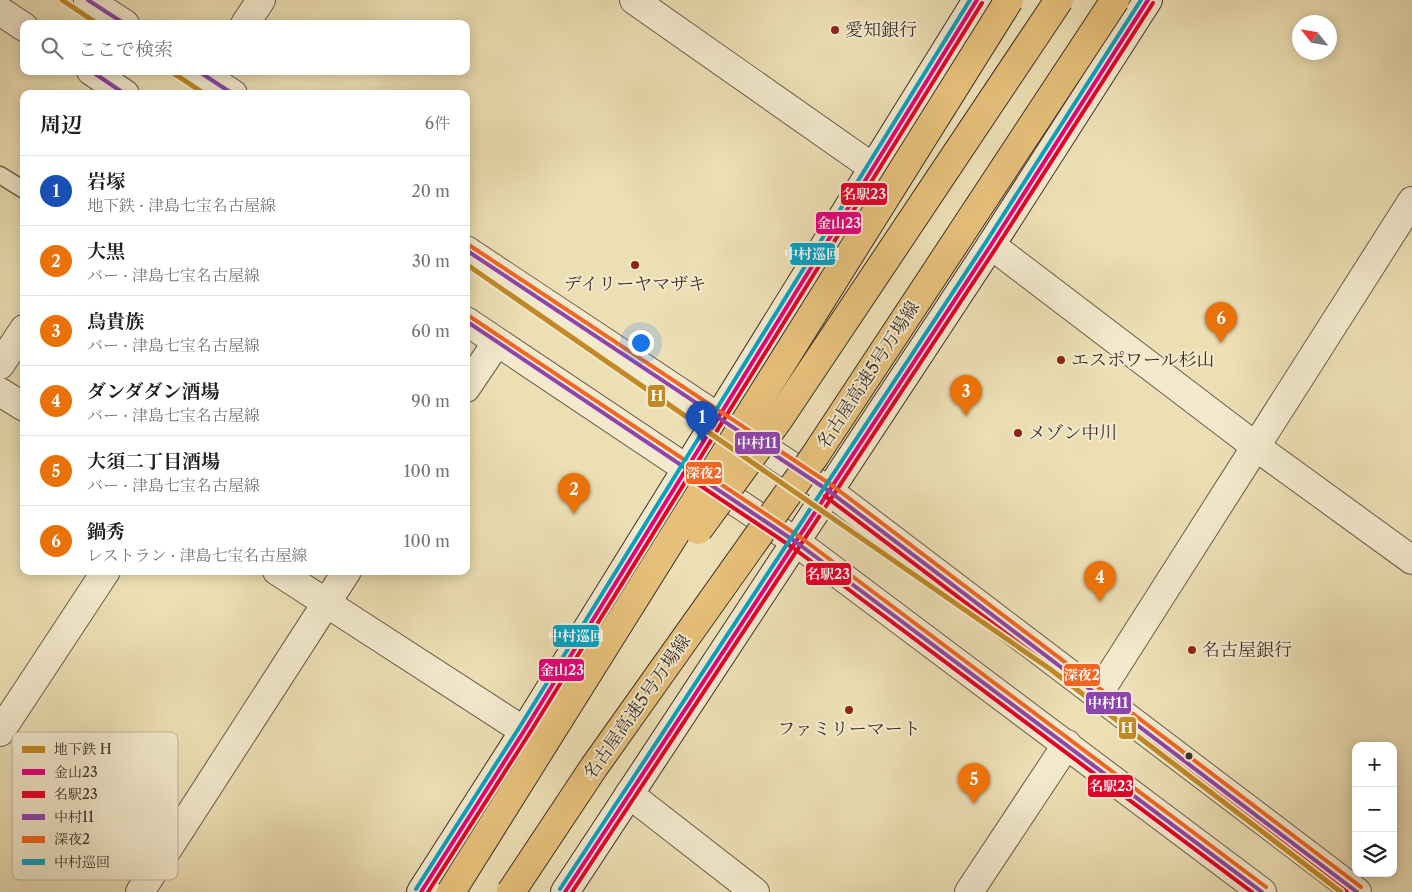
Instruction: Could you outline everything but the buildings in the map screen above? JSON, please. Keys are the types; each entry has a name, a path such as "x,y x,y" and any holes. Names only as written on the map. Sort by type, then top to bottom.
{"highway":[{"path":"451,892 1009,0"},
{"path":"552,732 779,418 1059,0"},
{"name":"名古屋高速5号万場線","path":"511,892 594,767 814,457 1115,0"}],"street":[{"path":"88,0 119,20"},
{"path":"248,20 260,0"},
{"path":"634,0 872,167"},
{"path":"420,892 524,731 977,0"},
{"path":"565,892 991,245 1148,0"},
{"path":"0,11 20,24"},
{"path":"97,75 120,90"},
{"path":"209,75 228,90"},
{"path":"1097,696 1412,201"},
{"path":"991,245 1255,446 1412,560"},
{"path":"470,253 829,491 1357,892"},
{"path":"470,324 796,542 1262,892"},
{"path":"0,364 20,335"},
{"path":"470,382 497,342"},
{"path":"0,392 20,404"},
{"path":"0,732 103,575"},
{"path":"283,575 524,731"},
{"path":"178,833 344,575"},
{"path":"969,892 1067,744"},
{"path":"629,794 755,892"},
{"path":"140,892 148,880"}],"lane":[{"path":"0,175 20,188"}],"metro line":[{"name":"H","path":"62,0 92,20"},
{"name":"H","path":"176,75 199,90"},
{"name":"H","path":"470,267 1050,669 1341,892"}],"transit line":[{"name":"中村11","path":"88,0 119,20"},
{"name":"中村巡回","path":"416,889 519,728 970,0"},
{"name":"金山23","path":"421,892 524,731 977,0"},
{"name":"中村巡回","path":"560,889 986,242 1141,0"},
{"name":"金山23","path":"565,892 991,245 1148,0"},
{"name":"名駅23","path":"428,892 529,734 982,3"},
{"name":"名駅23","path":"572,892 996,248 1153,3"},
{"name":"中村11","path":"97,75 119,90"},
{"name":"中村11","path":"204,75 227,90"},
{"name":"深夜2","path":"470,246 833,486 1361,887"},
{"name":"中村11","path":"470,253 829,491 1357,892"},
{"name":"深夜2","path":"470,317 800,537 1266,887"},
{"name":"中村11","path":"470,324 796,542 1262,892"},
{"name":"名駅23","path":"683,474 792,547 1252,892"},
{"name":"名駅23","path":"825,496 1347,892"}],"place":[{"name":"愛知銀行","path":"835,30"},
{"name":"デイリーヤマザキ","path":"635,265"},
{"name":"鍋秀","path":"1221,343"},
{"name":"エスポワール杉山","path":"1061,360"},
{"name":"鳥貴族","path":"966,416"},
{"name":"メゾン中川","path":"1018,433"},
{"name":"岩塚","path":"702,442"},
{"name":"大黒","path":"574,514"},
{"name":"ダンダダン酒場","path":"1100,602"},
{"name":"名古屋銀行","path":"1192,650"},
{"name":"ファミリーマート","path":"849,710"},
{"name":"大須二丁目酒場","path":"974,804"}]}
